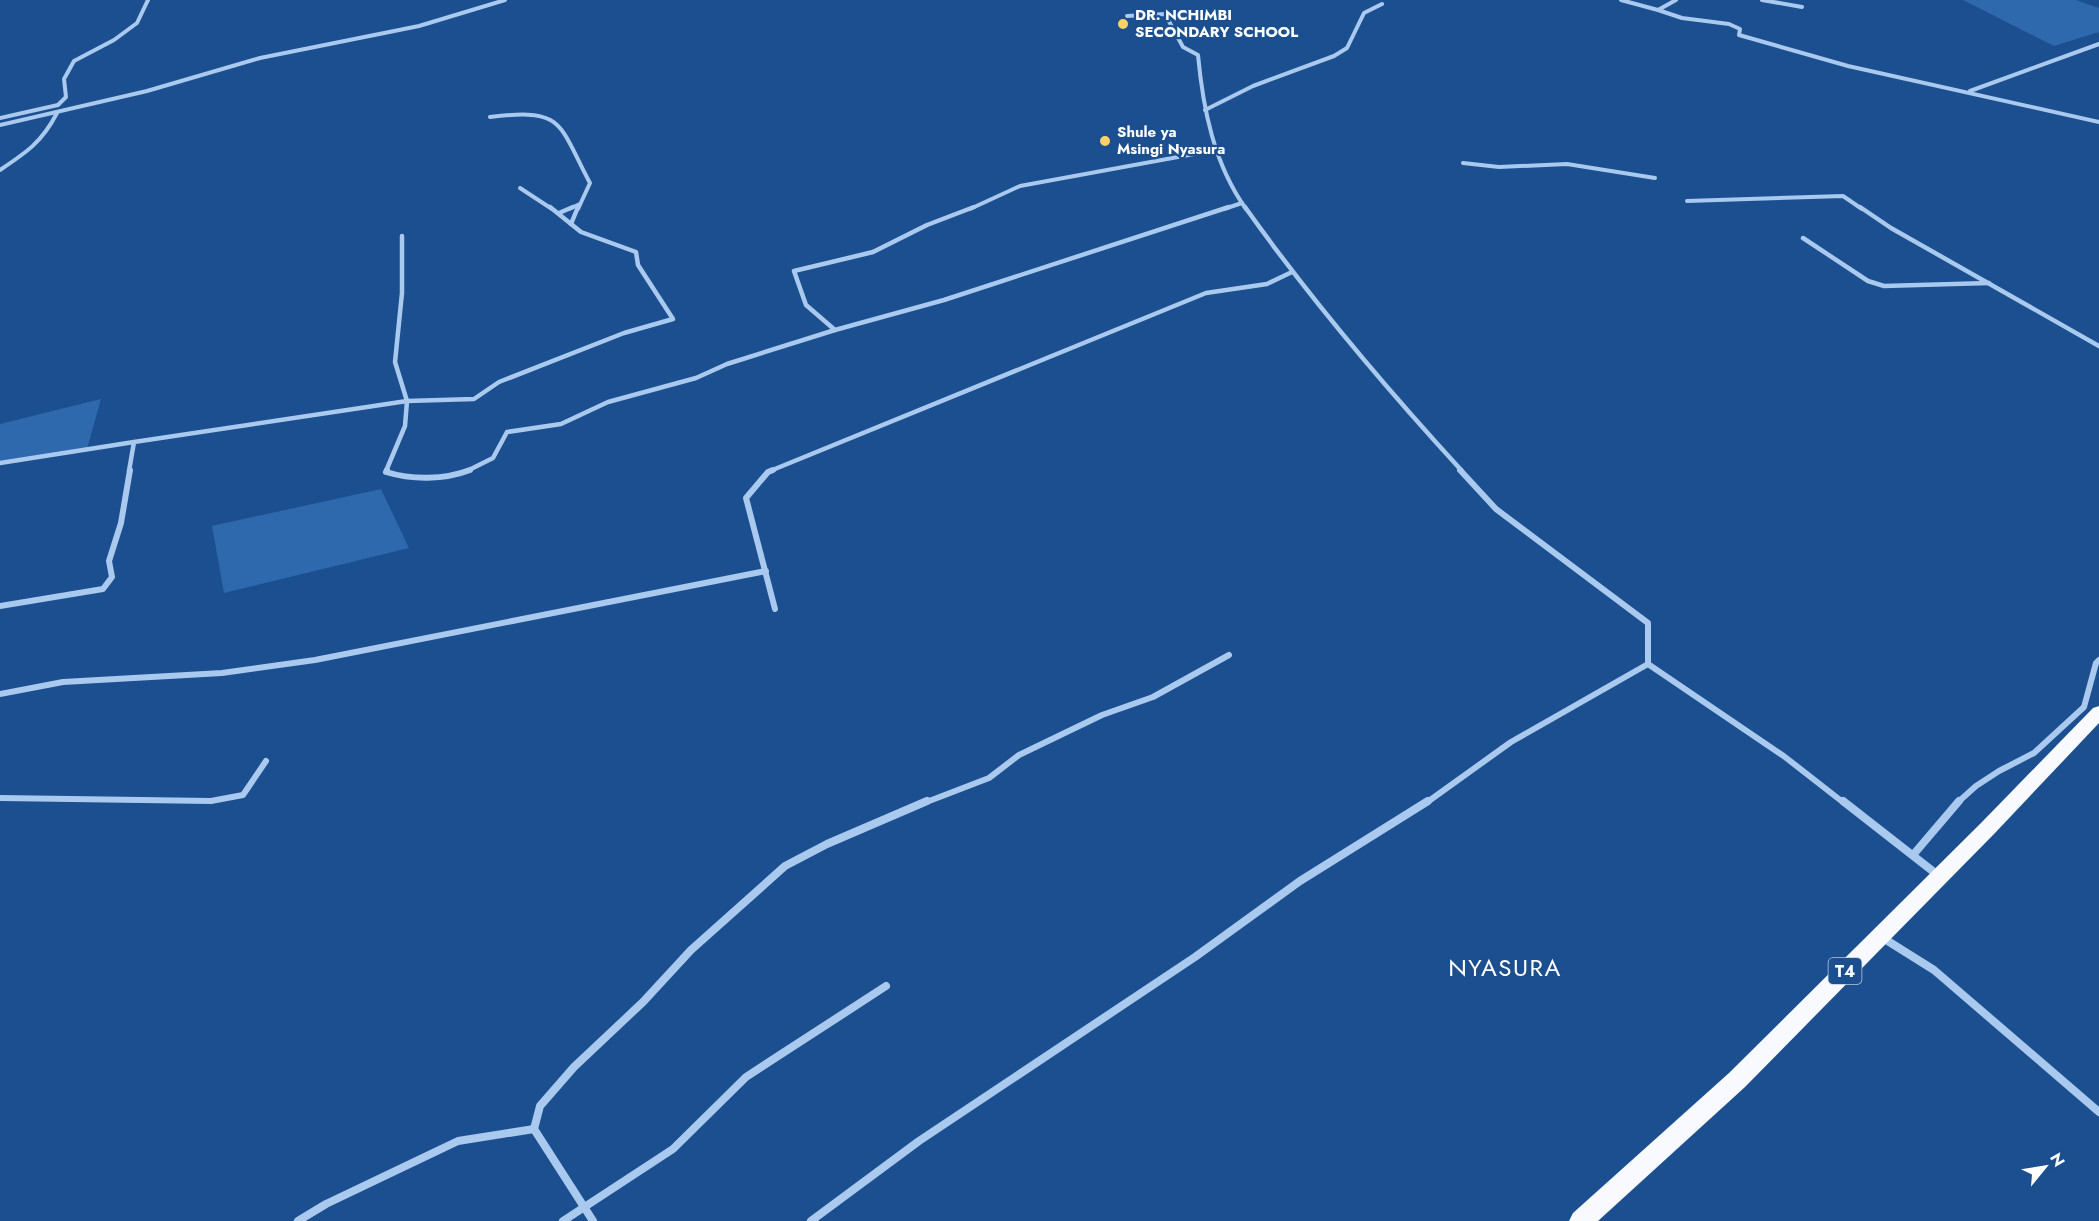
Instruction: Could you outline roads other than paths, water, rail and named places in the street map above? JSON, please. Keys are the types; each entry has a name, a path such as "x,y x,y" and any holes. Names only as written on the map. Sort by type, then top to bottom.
{"highway":[{"name":"T4","path":"1581,1221 1737,1080 2099,712"}],"street":[{"path":"0,118 58,105 66,97 64,79 74,61 114,40 137,23 148,0"},
{"path":"0,125 147,91 260,58 419,26 505,0"},
{"path":"1621,0 1682,18 1729,24 1740,29 1739,35 1848,66 2099,122"},
{"path":"1658,10 1676,0"},
{"path":"1762,0 1802,7"},
{"path":"1205,110 1254,86 1334,56 1347,48 1364,14 1382,4"},
{"path":"1127,16 1165,14 1183,47 1198,55 1201,90 1216,150 1242,203 1292,272 1416,421 1496,509 1648,623 1648,664"},
{"path":"1969,92 2099,44"},
{"path":"0,170 34,147 47,132 57,113"},
{"path":"490,117 514,113 547,115 562,128 590,183 571,224"},
{"path":"835,330 806,305 794,271 873,252 927,225 995,199 1020,186 1216,150"},
{"path":"1463,164 1498,167 1567,164 1655,178"},
{"path":"0,463 407,401 474,399 499,382 624,333 673,320 638,265 636,252 581,232 559,213 520,188"},
{"path":"1687,201 1843,196 1891,228 2099,346"},
{"path":"402,236 402,293 395,362 407,401 405,426 386,472 405,478 448,476 468,471 493,458 507,432 561,424 608,402 696,378 727,364 835,330 944,300 1242,203"},
{"path":"559,213 580,204"},
{"path":"1803,238 1868,280 1884,285 1932,286 1989,283"},
{"path":"775,609 746,498 768,472 1206,293 1267,284 1292,272"},
{"path":"0,606 103,589 112,577 109,561 121,523 134,442"},
{"path":"0,694 63,682 222,674 315,660 766,571"},
{"path":"593,1221 534,1129 540,1106 574,1067 643,1002 691,950 785,866 827,844 954,790 989,778 1019,755 1102,715 1153,697 1229,656"},
{"path":"1912,855 1957,803 1976,786 2034,753 2084,707 2096,663 2099,660"},
{"path":"1648,664 1785,758 1940,876"},
{"path":"811,1221 919,1142 1195,957 1300,881 1426,803 1511,742 1648,664"},
{"path":"0,798 211,801 243,795 266,761"},
{"path":"1880,936 1934,970 2099,1112"},
{"path":"563,1221 673,1149 746,1077 886,986"},
{"path":"298,1221 326,1204 458,1141 534,1129"}],"place":[{"name":"DR. NCHIMBI SECONDARY SCHOOL","path":"1123,24"},
{"name":"Shule ya Msingi Nyasura","path":"1105,141"}],"district":[{"name":"NYASURA","path":"1505,967"}]}
